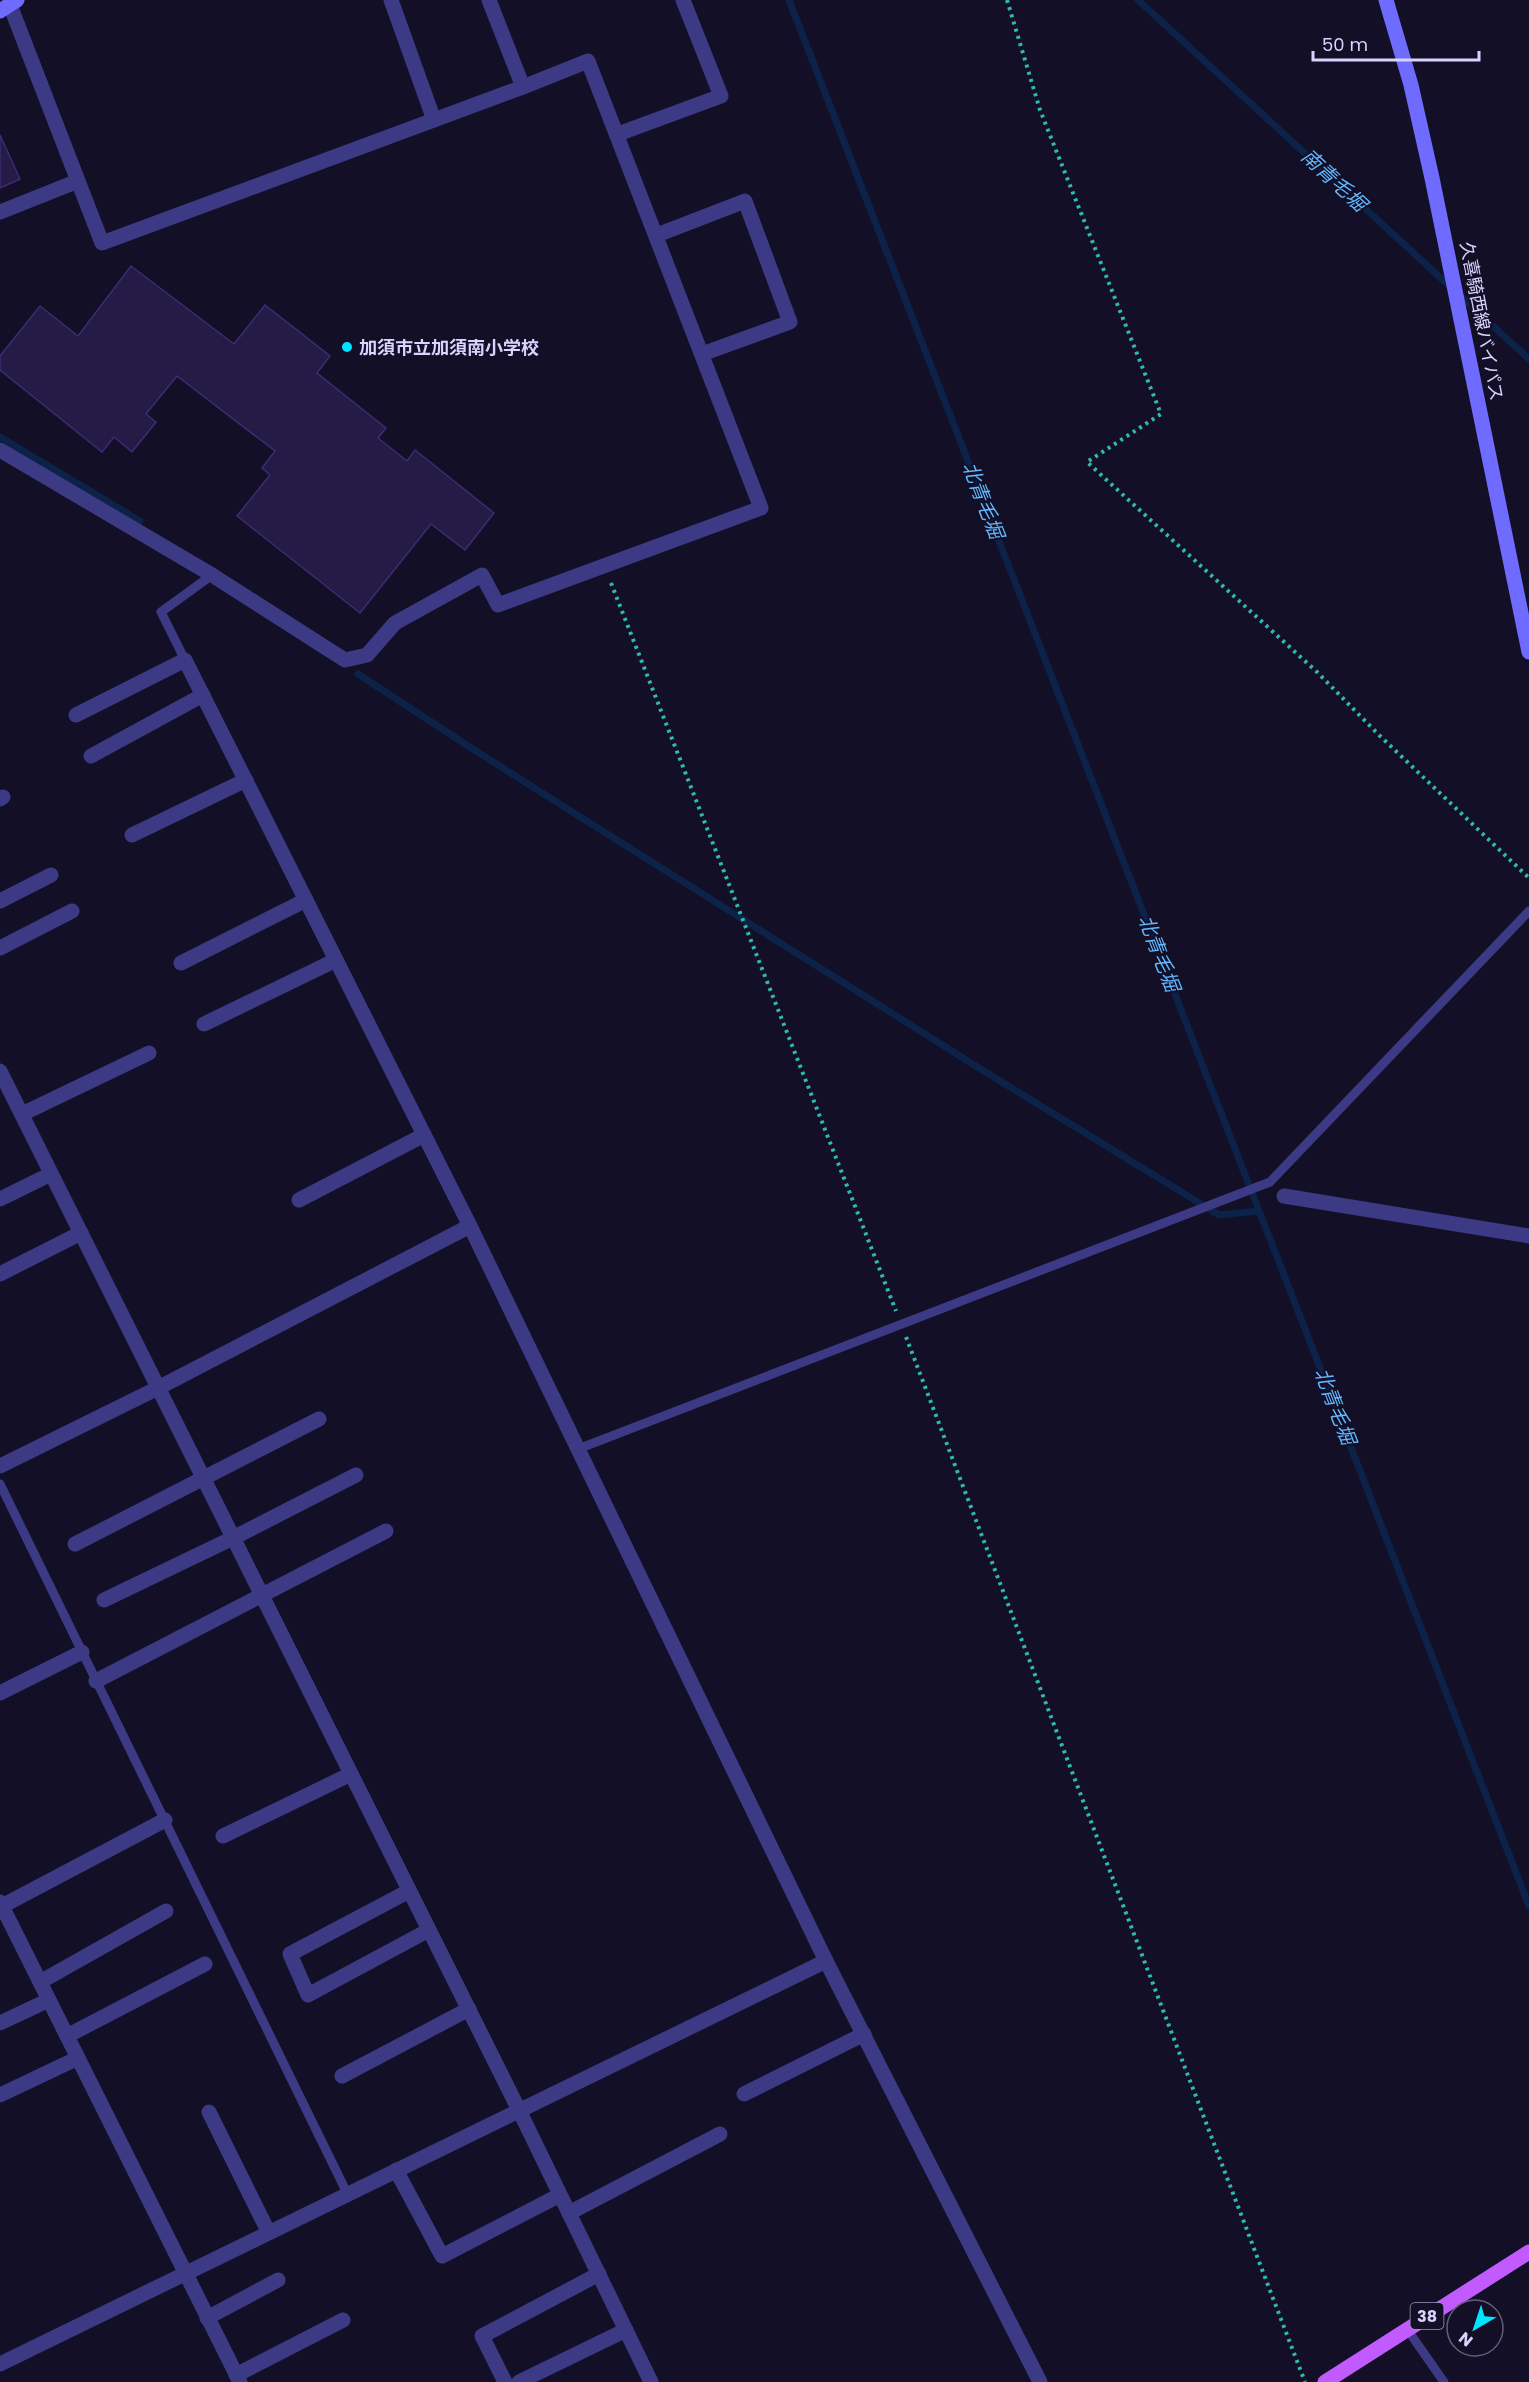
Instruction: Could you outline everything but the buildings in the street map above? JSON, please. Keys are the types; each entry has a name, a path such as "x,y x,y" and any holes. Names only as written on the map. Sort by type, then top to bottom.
{"main road":[{"name":"久喜騎西線バイパス","path":"1386,0 1411,85 1449,256 1529,652"},
{"name":"38","path":"1326,2382 1529,2252"}],"street":[{"path":"391,0 434,120"},
{"path":"489,0 523,87"},
{"path":"618,134 721,96 683,0"},
{"path":"0,450 212,575 345,660 367,655 396,623 482,575 498,605 761,508 588,61 102,243 9,5"},
{"path":"0,212 78,181"},
{"path":"657,235 745,201 790,322 702,354"},
{"path":"76,715 185,660 470,1226 826,1961 1040,2382"},
{"path":"91,756 203,695"},
{"path":"132,835 246,780"},
{"path":"0,902 51,875"},
{"path":"181,963 306,900"},
{"path":"0,948 72,911"},
{"path":"204,1024 336,960"},
{"path":"22,1114 149,1053"},
{"path":"0,1071 6,1096 22,1114 469,2009 651,2382"},
{"path":"299,1200 424,1135"},
{"path":"0,1199 51,1174"},
{"path":"1284,1197 1529,1236"},
{"path":"0,1466 158,1388 470,1226"},
{"path":"0,1274 81,1233"},
{"path":"75,1544 319,1419"},
{"path":"104,1600 356,1475"},
{"path":"96,1681 386,1531"},
{"path":"0,1693 82,1652"},
{"path":"223,1836 351,1774"},
{"path":"165,1820 1,1904 238,2378 343,2320"},
{"path":"409,1891 290,1954 308,1995 429,1930"},
{"path":"40,1982 166,1911"},
{"path":"0,2364 268,2231 826,1961"},
{"path":"67,2036 205,1964"},
{"path":"0,2023 49,2000"},
{"path":"342,2076 469,2009"},
{"path":"744,2094 864,2034"},
{"path":"0,2095 78,2058"},
{"path":"209,2112 268,2231"},
{"path":"569,2213 720,2134"},
{"path":"396,2170 442,2256 560,2195"},
{"path":"505,2382 482,2336 599,2274"},
{"path":"207,2318 278,2280"},
{"path":"519,2382 626,2330"}],"lane":[{"path":"185,660 161,612 212,575"},
{"path":"578,1449 1267,1183 1529,912"},
{"path":"1267,1183 1284,1197"},
{"path":"0,1484 347,2193"},
{"path":"1407,2329 1444,2382"}],"path":[{"path":"1007,0 1040,110 1161,414 1087,462 1317,672 1379,735 1529,878"},
{"path":"605,567 901,1324 1305,2382"}],"waterway":[{"name":"北青毛堀","path":"789,0 1529,1906"},
{"name":"南青毛堀","path":"1138,0 1529,359"},
{"path":"0,437 140,521"},
{"path":"358,674 479,753 971,1063 1219,1215 1258,1211"}],"place":[{"name":"加須市立加須南小学校","path":"347,347"}]}
